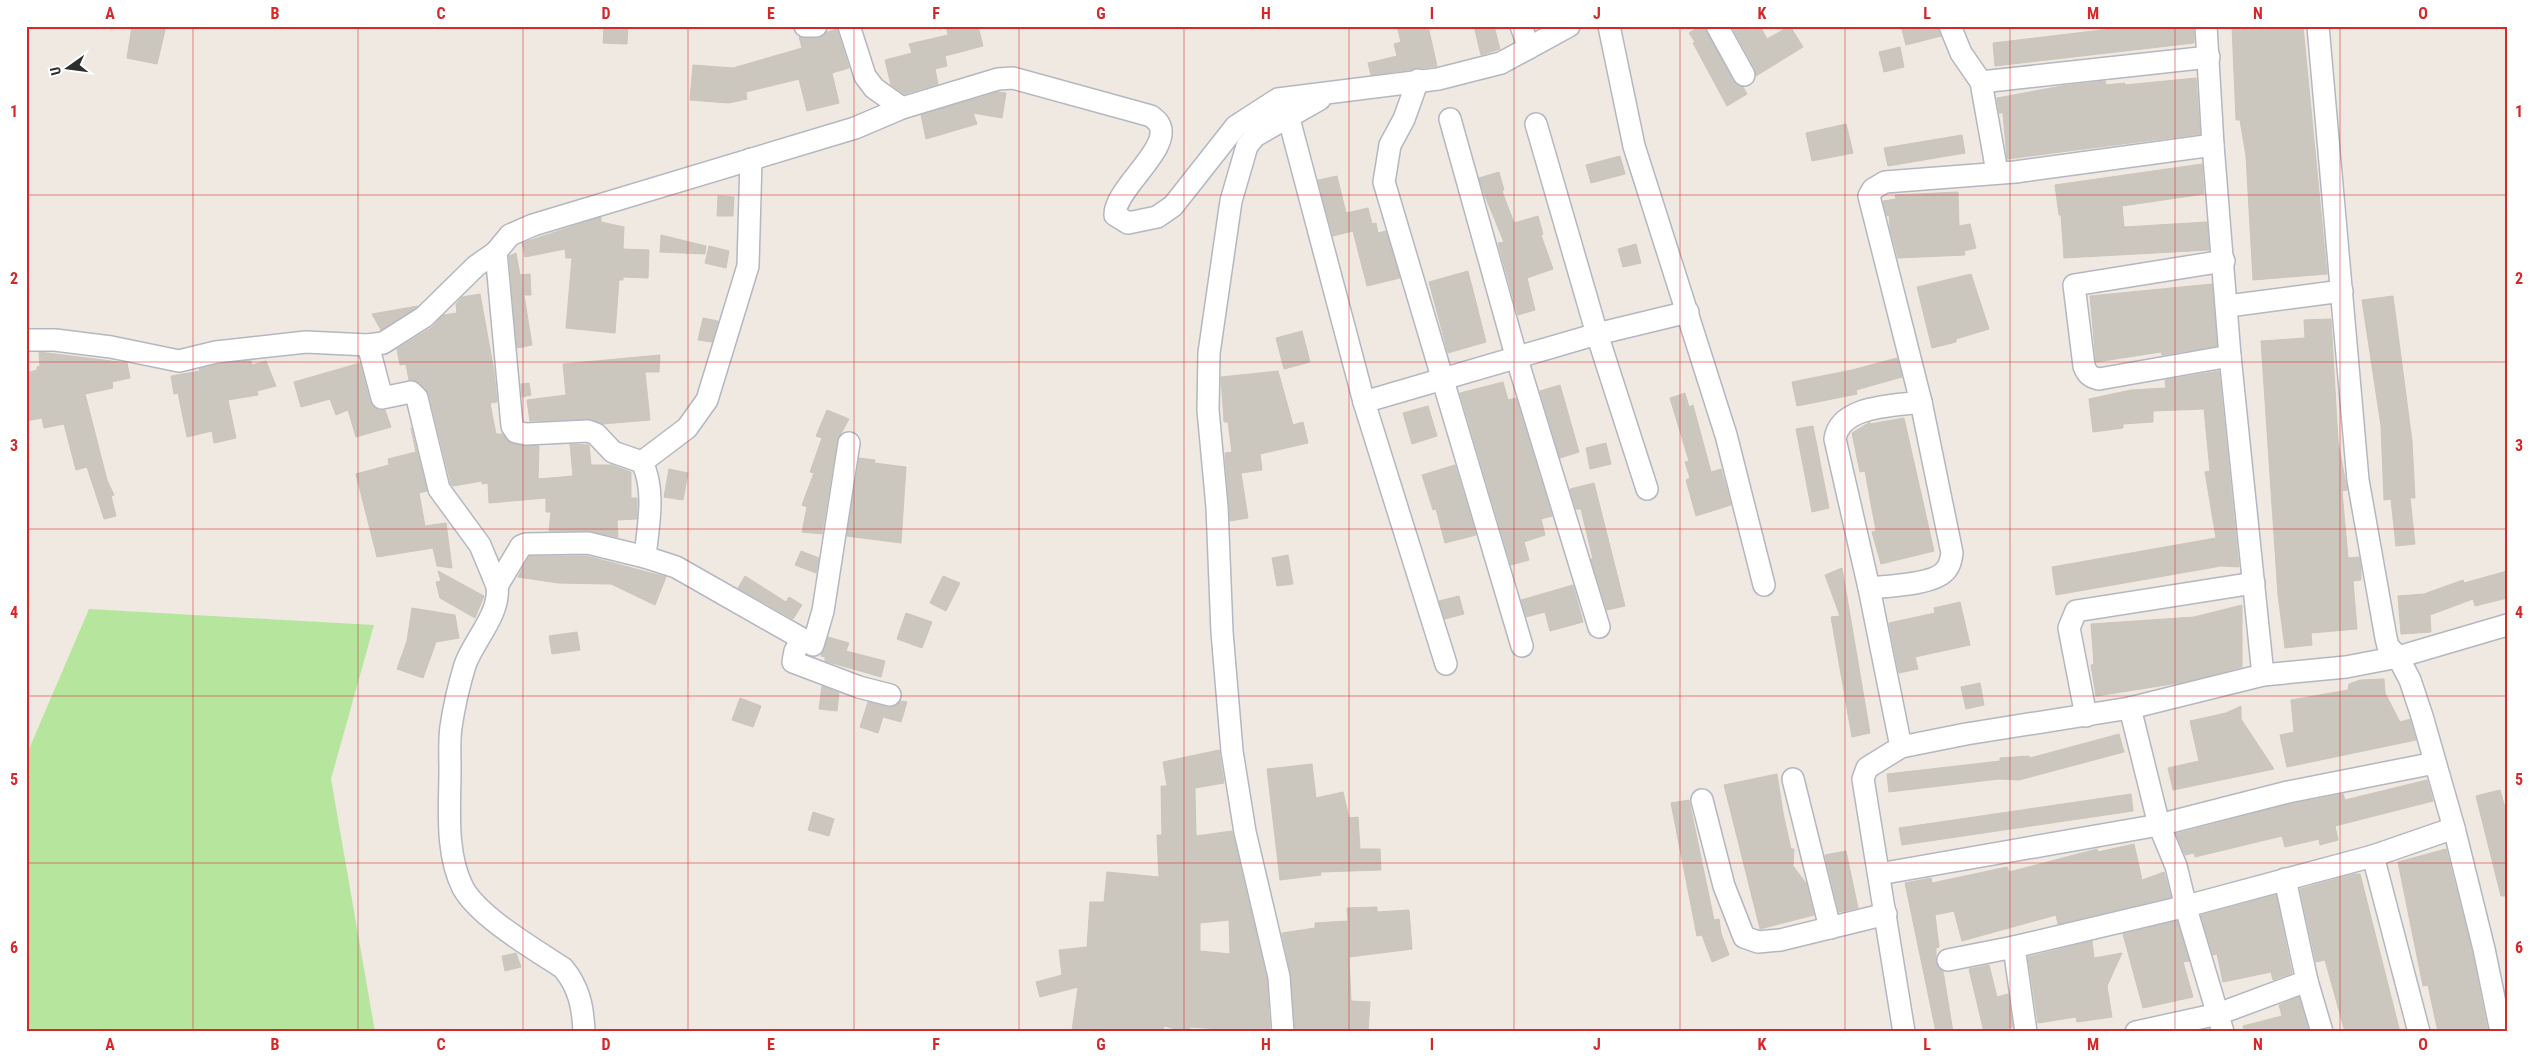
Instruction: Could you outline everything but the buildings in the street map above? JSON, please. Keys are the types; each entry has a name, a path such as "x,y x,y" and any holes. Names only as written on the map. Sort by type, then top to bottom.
{"street":[{"path":"804,26 816,26"},
{"path":"850,26 865,76 874,88 902,108"},
{"path":"1521,26 1529,48"},
{"path":"26,340 54,340 111,347 179,361 216,352 306,342 368,346 384,343 424,317 476,266 496,252 510,235 533,225 856,128 902,108 998,79 1013,78 1151,116 1159,124 1161,133 1152,156 1117,202 1115,208 1115,215 1128,223 1157,217 1173,206 1236,126 1278,98 1329,94 1418,80 1438,79 1501,63 1569,26"},
{"path":"1609,26 1634,146 1726,434 1764,585"},
{"path":"1717,26 1744,75"},
{"path":"1950,26 1961,53 1981,82 1997,172"},
{"path":"2206,26 2213,145 2228,306 2230,356 2263,675"},
{"path":"2318,26 2358,480 2386,638 2388,646 2398,657 2413,689 2454,828 2484,949 2501,1032"},
{"path":"1981,82 2209,57"},
{"path":"1418,80 1404,120 1390,145 1385,165 1384,182 1522,646"},
{"path":"1283,1032 1279,977 1245,832 1232,751 1222,632 1217,507 1208,410 1209,353 1231,201 1247,146 1255,136 1288,115 1329,94"},
{"path":"1288,115 1364,402 1446,664"},
{"path":"1450,118 1517,358 1599,627"},
{"path":"1536,124 1598,334 1647,489"},
{"path":"1869,588 1932,579 1945,572 1950,564 1952,553 1921,402 1869,196 1872,188 1884,182 2015,172 2213,145"},
{"path":"642,462 687,428 708,400 748,266 750,159"},
{"path":"496,252 510,415 516,432 526,434 588,431 596,434 613,452 642,462 648,476 650,508 645,557"},
{"path":"2224,261 2074,284 2084,366 2087,373 2092,377 2099,379 2230,356"},
{"path":"2228,306 2342,291"},
{"path":"1364,402 1442,381 1598,334 1688,312"},
{"path":"368,346 382,398 411,392 417,398 439,489 480,545 497,586 498,593 495,605 484,630 471,648 460,681 451,729 450,818 453,859 463,888 478,907 563,968 574,981 579,994 584,1032"},
{"path":"1901,746 1869,588 1835,439 1837,428 1844,421 1862,412 1921,402"},
{"path":"497,586 521,546 526,544 588,543 676,567 813,645 823,611 849,443"},
{"path":"2086,716 2069,628 2072,616 2076,611 2254,583"},
{"path":"1904,1032 1863,779 1867,768 1901,746 2130,708 2263,675 2346,667 2398,657 2507,625"},
{"path":"802,639 795,650 793,662 859,687 890,696"},
{"path":"2130,708 2159,825 2176,866 2221,1023"},
{"path":"1879,874 2159,825 2288,792 2435,763"},
{"path":"1793,779 1830,928"},
{"path":"1702,800 1724,886 1744,937 1758,942 1780,940 1886,914"},
{"path":"1948,960 2014,947 2187,906 2373,856 2454,828"},
{"path":"2373,856 2419,1032"},
{"path":"2285,879 2307,981 2322,1032"},
{"path":"2014,947 2026,1032"},
{"path":"2136,1032 2221,1023 2307,981"}],"green space":[{"path":"89,609 374,625 331,779 375,1032 26,1032 26,756"}]}
